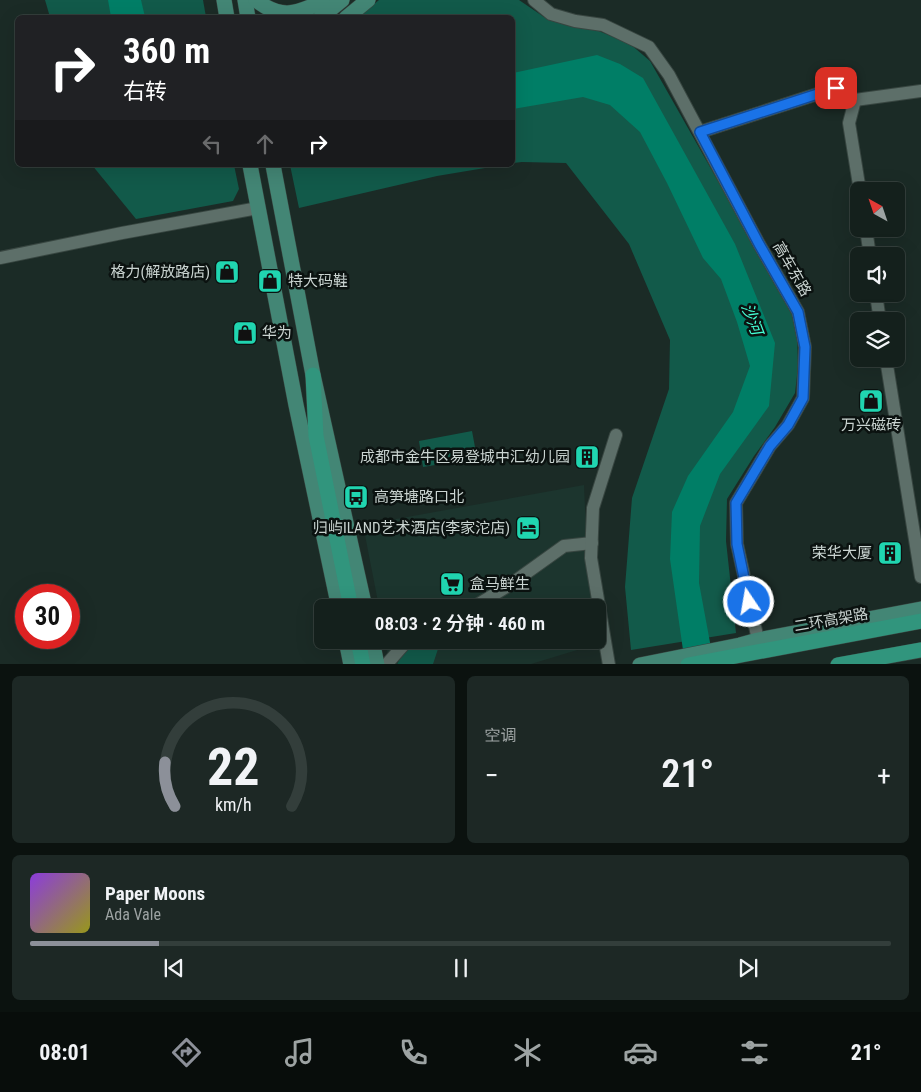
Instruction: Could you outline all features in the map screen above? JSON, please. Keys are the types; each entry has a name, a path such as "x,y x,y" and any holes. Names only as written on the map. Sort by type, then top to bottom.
{"highway":[{"path":"313,375 316,436 349,599"},
{"name":"二环高架路","path":"688,664 921,621"},
{"path":"360,649 363,664"},
{"path":"838,664 921,650"}],"main road":[{"path":"224,0 226,15"},
{"path":"245,0 248,15"},
{"path":"256,0 279,13 293,13 326,0"},
{"path":"324,15 342,0"},
{"path":"350,15 368,0"},
{"path":"250,167 296,405 337,599"},
{"path":"273,167 313,375 363,599"},
{"path":"640,664 921,609"},
{"path":"348,649 351,664"},
{"path":"374,649 377,664"}],"street":[{"name":"高车东路","path":"534,0 551,14 575,21 603,25 649,47 669,75 759,244 798,312 805,347 803,398 788,425 770,446 736,503 737,544 758,640"},
{"path":"700,132 836,88 855,100 921,91"},
{"path":"855,100 849,123 859,182"},
{"path":"0,258 258,208"},
{"path":"887,367 921,577"},
{"path":"609,664 591,558 593,508 616,435"},
{"path":"487,599 564,546 592,543"},
{"path":"386,664 400,649"}],"shaded area":[{"path":"45,0 203,0 206,15 49,15"},
{"path":"379,0 519,0 544,17 565,25 596,30 629,43 650,61 791,310 797,332 798,367 795,393 775,427 727,499 726,541 736,633 631,650 625,587 632,498 669,389 670,340 629,244 566,163 515,163 515,15 361,15"},
{"path":"94,167 234,167 239,189 233,201 136,219"},
{"path":"290,167 491,167 437,176 299,208"},
{"path":"472,431 477,458 423,467 419,441"},
{"path":"584,485 587,555 592,599 377,599 363,525"},
{"path":"387,649 580,649 531,664 390,664"},
{"path":"407,649 438,649 433,664 397,664"}],"water":[{"path":"108,0 141,0 145,15 111,15"},
{"name":"沙河","path":"597,55 620,64 643,78 735,244 775,343 769,406 720,474 700,526 699,583 714,664 685,664 670,559 672,512 688,476 733,412 750,366 737,322 721,279 703,258 640,132 610,105 583,97 515,109 515,73"}],"place":[{"name":"格力(解放路店)","path":"227,272"},
{"name":"特大码鞋","path":"270,281"},
{"name":"华为","path":"245,333"},
{"name":"万兴磁砖","path":"871,401"},
{"name":"成都市金牛区易登城中汇幼儿园","path":"587,457"},
{"name":"高笋塘路口北","path":"356,497"},
{"name":"归屿ILAND艺术酒店(李家沱店)","path":"528,528"},
{"name":"荣华大厦","path":"890,553"},
{"name":"盒马鲜生","path":"452,584"}],"route":[{"path":"749,602 737,544 736,503 770,446 788,425 803,398 805,347 798,312 759,244 700,132 836,88"}]}
